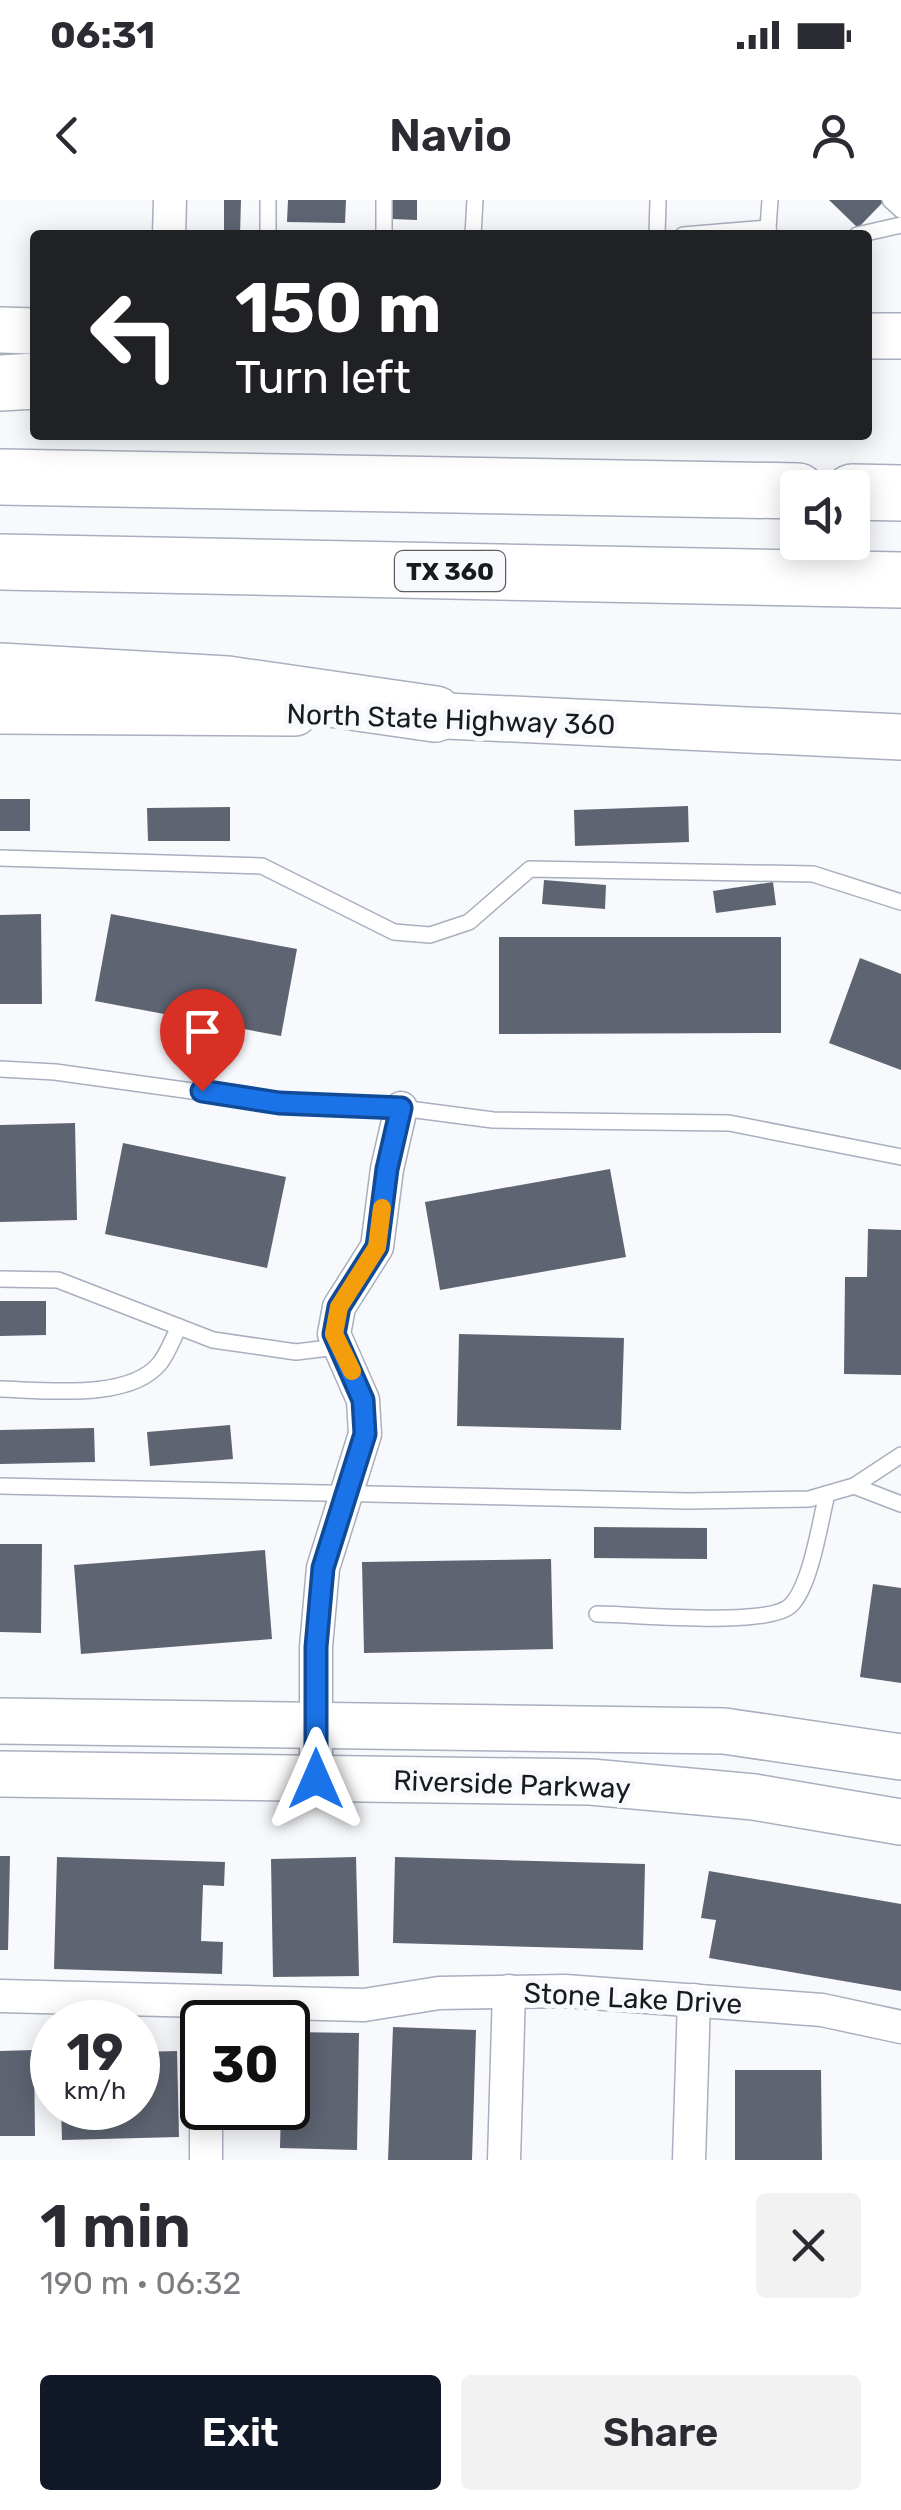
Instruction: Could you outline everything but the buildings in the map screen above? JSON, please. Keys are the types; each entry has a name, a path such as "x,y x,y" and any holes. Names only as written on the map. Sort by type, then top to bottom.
{"highway":[{"path":"0,383 30,381"},
{"path":"0,477 780,491"},
{"path":"870,492 901,493"},
{"name":"TX 360","path":"0,562 901,580"},
{"path":"0,671 227,684 435,714"}],"street":[{"path":"168,230 170,200"},
{"path":"0,330 30,330"},
{"path":"872,336 901,336"},
{"name":"North State Highway 360","path":"0,711 435,714 901,738"},
{"path":"316,1779 316,1647 323,1568 365,1434 356,1383 334,1334 339,1307 377,1247 387,1169 401,1108"},
{"name":"Riverside Parkway","path":"0,1721 724,1731 901,1756"},
{"name":"Riverside Parkway","path":"0,1774 591,1782 754,1797 901,1822"},
{"path":"504,2160 508,1991"},
{"name":"Stone Lake Drive","path":"310,2007 364,2005 440,1992 508,1991 822,2010 901,2027"},
{"name":"Stone Lake Drive","path":"0,1996 180,2010"},
{"path":"689,2160 694,2000"},
{"path":"206,2130 206,2160"}],"lane":[{"path":"268,200 268,230"},
{"path":"384,200 384,230"},
{"path":"473,230 475,200"},
{"path":"657,230 658,200"},
{"path":"769,230 770,200"},
{"path":"890,200 901,210"},
{"path":"872,232 901,225"},
{"path":"0,858 262,866 394,932 430,935 469,922 530,868 813,874 901,902"},
{"path":"0,1070 55,1072 279,1103 401,1108 493,1120 729,1123 901,1157"},
{"path":"0,1279 58,1280 213,1340 296,1352 337,1348"},
{"path":"0,1389 74,1390 130,1384 160,1364 179,1327"},
{"path":"0,1486 688,1501 809,1499 854,1486 901,1455"},
{"path":"854,1486 901,1504"},
{"path":"598,1614 746,1617 773,1616 791,1607 802,1586 827,1494"}],"slow traffic":[{"path":"352,1371 337,1348 334,1334 339,1307 357,1285 377,1247 382,1208"}],"route":[{"path":"202,1091 279,1103 401,1108 387,1169 377,1247 357,1285 339,1307 334,1334 363,1400 365,1434 323,1568 316,1647 316,1779"}]}
